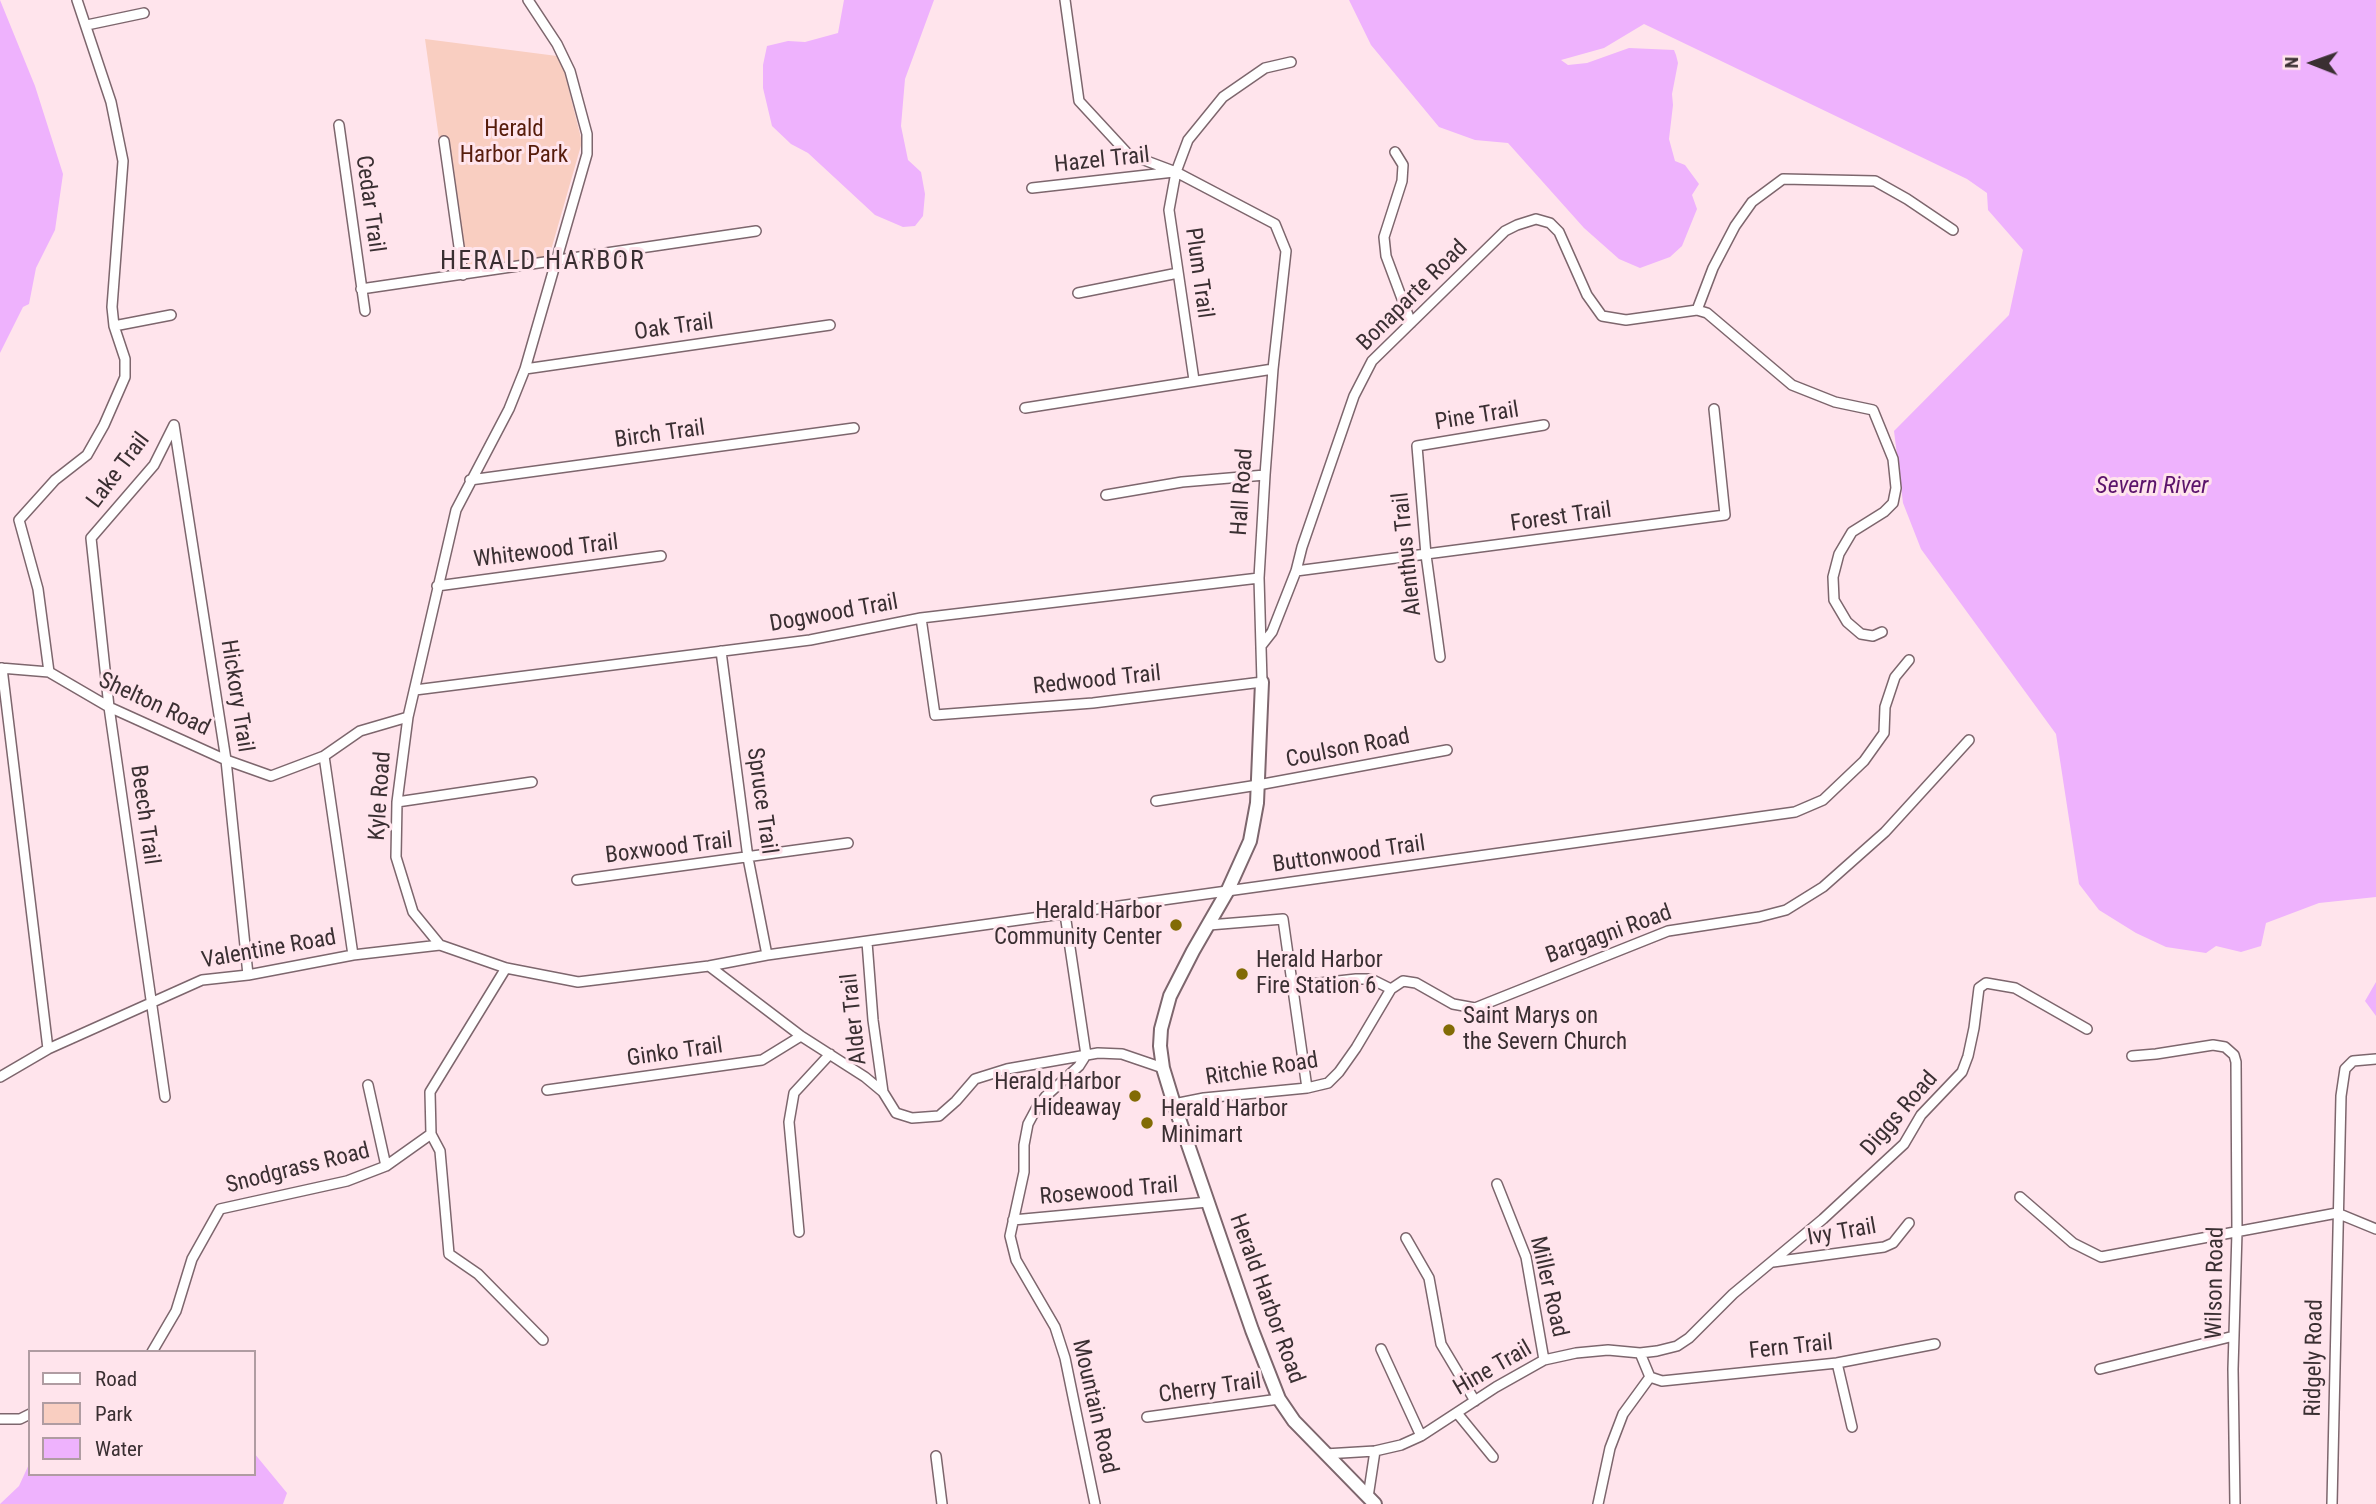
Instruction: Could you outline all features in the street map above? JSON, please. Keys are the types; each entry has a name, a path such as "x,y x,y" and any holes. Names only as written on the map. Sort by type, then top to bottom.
{"street":[{"path":"48,1049 1,668 49,673 38,589 19,520 55,481 87,455 104,425 125,377 125,359 114,326 112,307 123,161 111,102 78,0"},
{"name":"Kyle Road","path":"440,945 413,912 396,857 397,802 408,717 456,510 509,409 525,369 587,154 587,134 570,71 557,44 528,0"},
{"name":"Hall Road","path":"1065,0 1079,101 1128,154 1176,172 1275,224 1286,251 1273,369 1259,578 1262,682 1255,819 1250,841 1227,892 1193,951 1165,1010 1160,1037 1165,1074"},
{"path":"87,26 144,13"},
{"name":"Plum Trail","path":"1194,380 1170,209 1176,172 1188,140 1223,97 1265,68 1291,62"},
{"name":"Cedar Trail","path":"339,125 365,311"},
{"path":"444,141 463,275"},
{"path":"1395,152 1403,165 1402,181 1384,237 1386,256 1411,323"},
{"name":"Hazel Trail","path":"1031,188 1176,172"},
{"path":"1882,632 1873,636 1861,634 1847,622 1834,600 1833,577 1839,554 1853,532 1893,503 1896,488 1894,459 1873,410 1835,402 1792,385 1715,318 1697,310 1713,268 1735,226 1752,202 1783,179 1875,181 1908,198 1953,230"},
{"name":"Bonaparte Road","path":"1261,646 1272,632 1296,571 1353,396 1372,361 1505,231 1528,220 1542,220 1555,226 1593,306 1608,319 1635,320 1697,310"},
{"path":"361,289 756,231"},
{"path":"1079,293 1178,273"},
{"path":"114,326 171,315"},
{"name":"Oak Trail","path":"525,369 830,325"},
{"path":"1025,408 1273,369"},
{"name":"Forest Trail","path":"1296,571 1725,515 1714,409"},
{"name":"Lake Trail","path":"91,538 153,465 174,425"},
{"name":"Hickory Trail","path":"174,425 226,760 247,975"},
{"name":"Pine Trail","path":"1417,446 1544,425"},
{"name":"Birch Trail","path":"470,480 854,428"},
{"name":"Alenthus Trail","path":"1417,446 1426,555 1440,657"},
{"path":"1106,495 1182,482 1265,475"},
{"name":"Beech Trail","path":"91,538 109,707 165,1097"},
{"name":"Whitewood Trail","path":"437,586 661,556"},
{"name":"Dogwood Trail","path":"415,691 810,640 921,618 1259,578"},
{"name":"Redwood Trail","path":"921,618 935,715 1093,703 1262,682"},
{"name":"Spruce Trail","path":"721,651 748,858 767,955"},
{"name":"Buttonwood Trail","path":"709,966 767,955 1765,817 1808,808 1833,792 1864,761 1884,733 1885,707 1895,677 1909,660"},
{"name":"Shelton Road","path":"49,673 109,707 226,760 271,776 324,756 360,731 408,717"},
{"name":"Bargagni Road","path":"1293,986 1371,979 1391,989 1408,981 1453,1004 1475,1008 1668,931 1759,917 1786,910 1823,887 1885,832 1969,740"},
{"name":"Coulson Road","path":"1258,785 1447,750"},
{"path":"324,756 353,955"},
{"path":"397,802 532,782"},
{"path":"1156,801 1258,785"},
{"name":"Boxwood Trail","path":"577,880 848,843"},
{"path":"1065,914 1086,1055"},
{"path":"1209,925 1283,919 1307,1088"},
{"name":"Alder Trail","path":"867,943 873,1020 883,1092"},
{"path":"440,945 506,968 578,982 709,966 802,1036 865,1077 883,1092 896,1113 912,1118 939,1116 975,1079 1007,1069 1086,1055 1122,1054 1165,1074"},
{"name":"Valentine Road","path":"0,1077 48,1049 202,980 247,975 353,955 440,945"},
{"path":"506,968 430,1092 431,1134 440,1151 450,1254 478,1274 543,1340"},
{"name":"Diggs Road","path":"1640,1353 1677,1346 1689,1339 1733,1294 1896,1154 1921,1115 1962,1072 1970,1046 1979,988 1993,983 2015,988 2087,1029"},
{"name":"Ritchie Road","path":"1174,1104 1204,1098 1307,1088 1328,1083 1356,1048 1391,989"},
{"name":"Ginko Trail","path":"547,1090 762,1060 802,1036"},
{"name":"Wilson Road","path":"2132,1056 2213,1045 2225,1048 2234,1055 2236,1062 2235,1504"},
{"path":"799,1232 789,1122 794,1093 830,1054"},
{"name":"Mountain Road","path":"1086,1055 1079,1066 1046,1096 1028,1124 1024,1145 1024,1172 1010,1236 1016,1260 1055,1326 1065,1358 1095,1504"},
{"name":"Ridgely Road","path":"2332,1504 2340,1096 2345,1069 2353,1060 2376,1059"},
{"name":"Herald Harbor Road","path":"1165,1074 1252,1330 1279,1399 1294,1421 1371,1501"},
{"path":"368,1085 386,1166"},
{"name":"Snodgrass Road","path":"153,1350 176,1311 192,1259 220,1209 347,1181 386,1166 431,1134"},
{"name":"Miller Road","path":"1497,1184 1526,1257 1544,1360"},
{"path":"2020,1197 2073,1243 2101,1257 2337,1213 2376,1229"},
{"name":"Rosewood Trail","path":"1013,1220 1208,1202"},
{"name":"Ivy Trail","path":"1773,1262 1884,1247 1892,1243 1909,1223"},
{"path":"1406,1238 1429,1278 1441,1344 1475,1401"},
{"path":"2100,1369 2234,1336"},
{"name":"Fern Trail","path":"1650,1377 1662,1381 1837,1363 1935,1344"},
{"path":"1381,1349 1421,1436"},
{"name":"Hine Trail","path":"1325,1454 1390,1449 1421,1436 1544,1360 1608,1350 1640,1353"},
{"path":"1598,1504 1610,1448 1623,1414 1650,1377 1640,1353"},
{"path":"1837,1363 1852,1427"},
{"name":"Cherry Trail","path":"1147,1417 1279,1399"},
{"path":"1457,1413 1493,1457"},
{"path":"0,1419 20,1419 28,1415"},
{"path":"1371,1501 1375,1451"},
{"path":"936,1456 942,1504"}],"green space":[{"name":"Herald Harbor Park","path":"425,39 557,56 563,66 582,142 549,257 466,270 448,138 439,139"}],"water":[{"path":"0,0 35,86 63,174 55,230 36,268 29,304 23,307 0,353"},
{"path":"844,0 934,0 905,79 901,126 908,160 921,172 925,194 923,216 915,226 903,227 875,215 808,153 791,144 772,126 763,88 763,65 767,46 788,41 805,42 838,33"},
{"name":"Severn River","path":"1349,0 2376,0 2376,897 2319,903 2266,923 2261,946 2241,952 2216,946 2206,953 2166,947 2136,933 2099,910 2079,884 2056,734 1921,549 1903,503 1894,431 2009,315 2023,250 1988,210 1987,193 1967,179 1644,24 1604,48 1561,60 1568,65 1587,63 1629,48 1674,50 1676,55 1678,63 1672,94 1669,139 1675,161 1685,165 1699,184 1692,195 1697,209 1682,246 1670,257 1640,268 1619,259 1584,228 1508,143 1475,140 1439,127 1371,45"},
{"path":"2376,982 2376,1016 2365,1001"},
{"path":"256,1455 287,1493 283,1504 0,1504 19,1486 28,1466 28,1476 256,1476"}],"place":[{"name":"Herald Harbor Community Center","path":"1176,925"},
{"name":"Herald Harbor Fire Station 6","path":"1242,974"},
{"name":"Saint Marys on the Severn Church","path":"1449,1030"},
{"name":"Herald Harbor Hideaway","path":"1135,1096"},
{"name":"Herald Harbor Minimart","path":"1147,1123"}],"district":[{"name":"HERALD HARBOR","path":"543,262"}]}
